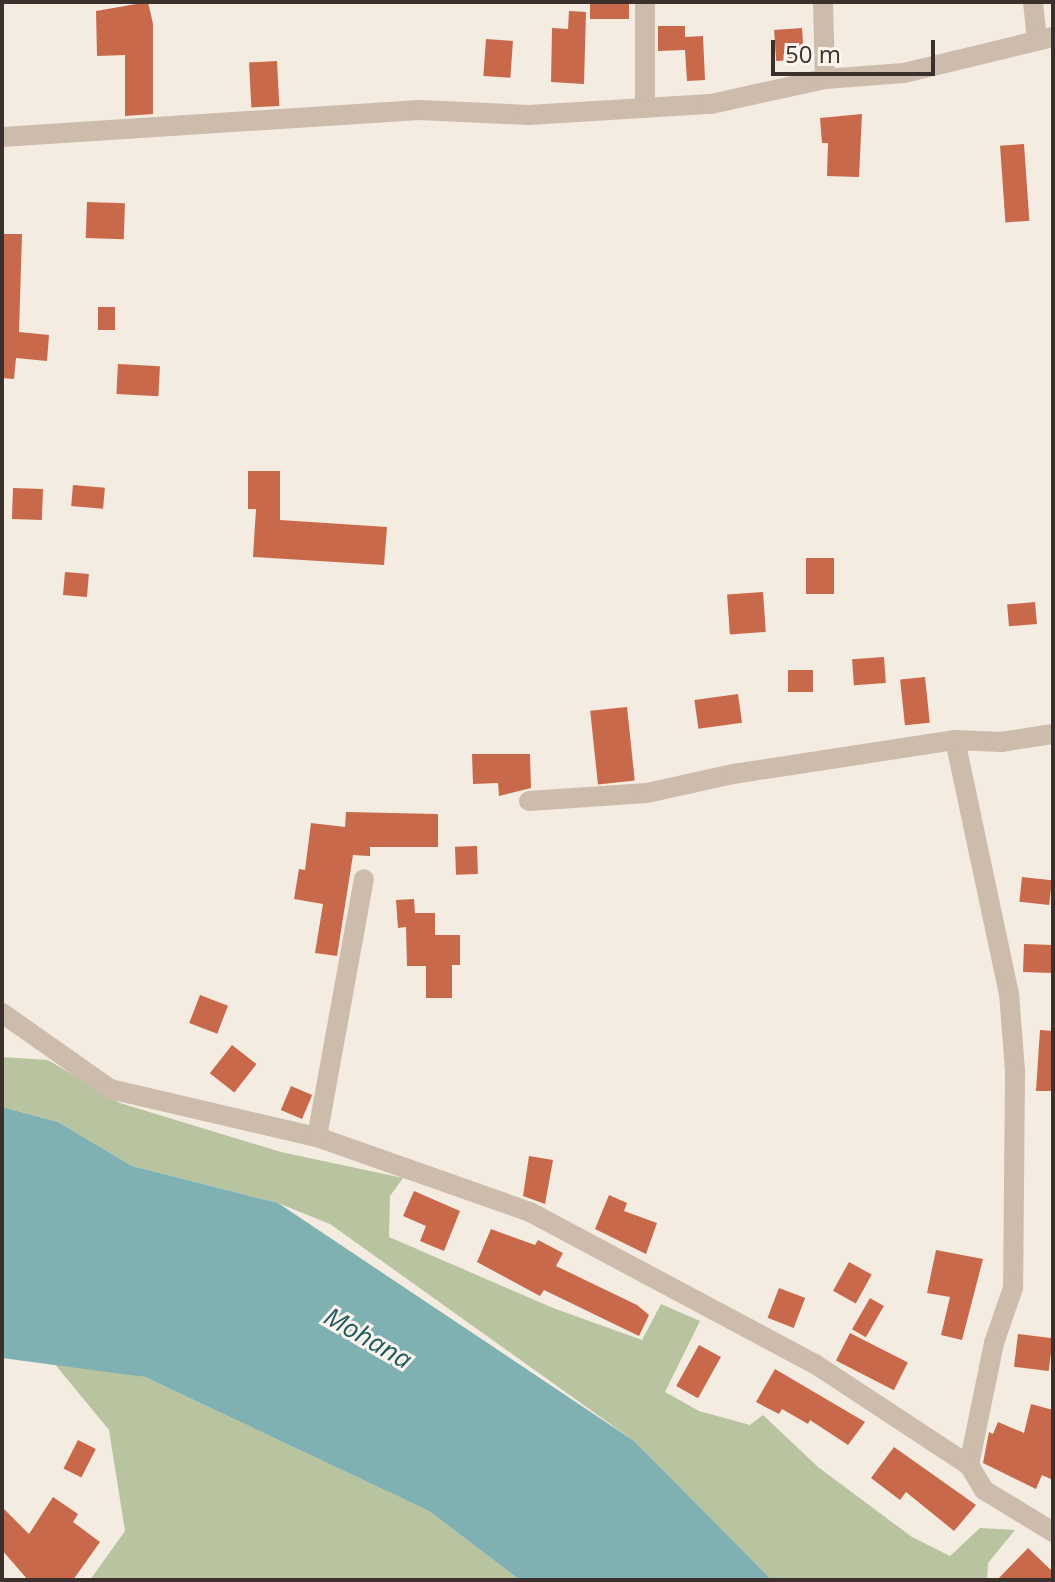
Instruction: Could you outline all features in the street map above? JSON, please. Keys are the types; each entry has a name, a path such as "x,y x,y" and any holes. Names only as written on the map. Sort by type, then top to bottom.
{"street":[{"path":"645,2 645,107"},
{"path":"823,2 825,79"},
{"path":"2,137 419,110 529,115 711,104 825,79 904,73 1045,39 1033,2"},
{"path":"529,801 689,787 733,774 955,740 1001,742 1053,734"},
{"path":"955,740 1009,993 1015,1071 1013,1288 994,1343 969,1465"},
{"path":"317,1137 364,879"},
{"path":"2,1013 110,1089 317,1137 530,1212 815,1364 969,1465 984,1490 1053,1532"}],"green space":[{"path":"2,1057 48,1060 120,1103 281,1152 403,1178 390,1196 389,1237 553,1308 642,1340 661,1304 700,1321 665,1392 699,1411 750,1425 763,1415 818,1467 912,1537 950,1556 980,1528 1015,1530 988,1563 987,1580 772,1580 634,1441 330,1224 278,1203 132,1166 58,1122 2,1107"},
{"path":"53,1362 145,1377 429,1511 520,1580 90,1580 125,1531 109,1430"}],"water":[{"name":"Mohana","path":"2,1107 58,1122 132,1166 278,1203 634,1441 772,1580 520,1580 429,1511 145,1377 2,1358"}],"building":[{"path":"148,2 153,24 153,114 125,116 125,55 97,56 96,11"},
{"path":"590,2 629,2 629,19 590,19"},
{"path":"569,11 586,12 584,84 551,82 552,28 568,29"},
{"path":"658,26 685,26 685,37 703,36 705,80 687,81 685,50 658,51"},
{"path":"802,28 804,59 776,61 774,30"},
{"path":"486,39 513,41 510,78 483,76"},
{"path":"277,61 279,106 251,107 249,62"},
{"path":"862,114 859,177 827,176 828,143 822,143 820,118"},
{"path":"1024,144 1029,221 1005,222 1000,146"},
{"path":"87,202 125,203 124,239 86,238"},
{"path":"2,234 22,234 19,332 49,335 47,361 16,358 14,379 2,378"},
{"path":"98,307 115,307 115,330 98,330"},
{"path":"118,364 160,366 158,396 116,394"},
{"path":"248,471 280,471 280,520 387,527 384,565 253,557 256,509 248,509"},
{"path":"73,485 105,488 103,509 71,506"},
{"path":"13,488 43,489 42,520 12,519"},
{"path":"806,558 834,558 834,594 806,594"},
{"path":"65,572 89,574 87,597 63,595"},
{"path":"763,592 766,632 730,634 727,595"},
{"path":"1035,602 1037,624 1009,626 1007,604"},
{"path":"884,657 886,683 854,685 852,659"},
{"path":"788,670 813,670 813,692 788,692"},
{"path":"925,677 930,723 905,725 900,680"},
{"path":"738,694 742,723 698,729 694,700"},
{"path":"627,707 635,781 598,784 590,711"},
{"path":"472,754 530,754 531,788 499,796 498,783 473,784"},
{"path":"346,812 438,814 438,847 370,847 370,856 353,855 337,956 315,953 323,904 294,899 299,869 305,870 311,823 345,827"},
{"path":"477,846 478,874 456,875 455,847"},
{"path":"1022,877 1052,880 1049,905 1019,902"},
{"path":"414,899 415,913 435,913 435,935 460,935 460,965 452,965 452,998 426,998 426,966 407,966 406,927 398,928 396,900"},
{"path":"1024,944 1053,945 1052,973 1023,972"},
{"path":"200,995 228,1006 217,1034 189,1023"},
{"path":"1040,1030 1053,1031 1053,1091 1036,1091"},
{"path":"232,1045 256,1064 234,1092 210,1073"},
{"path":"291,1086 312,1095 302,1119 281,1110"},
{"path":"529,1156 553,1160 545,1204 523,1196"},
{"path":"414,1191 460,1211 444,1251 420,1241 426,1226 403,1216"},
{"path":"609,1195 627,1203 624,1211 657,1223 646,1254 595,1229"},
{"path":"491,1229 535,1245 538,1240 563,1253 556,1266 637,1305 649,1315 639,1336 544,1290 540,1296 477,1262"},
{"path":"936,1250 983,1259 962,1340 941,1335 950,1297 927,1293"},
{"path":"849,1262 872,1275 856,1303 833,1291"},
{"path":"779,1288 805,1298 794,1328 768,1318"},
{"path":"870,1298 884,1306 866,1337 852,1329"},
{"path":"850,1333 908,1363 894,1390 836,1361"},
{"path":"1018,1334 1053,1338 1049,1371 1014,1367"},
{"path":"699,1345 721,1357 698,1398 676,1386"},
{"path":"775,1369 865,1422 848,1445 810,1420 808,1424 782,1409 779,1414 756,1402"},
{"path":"1031,1404 1053,1410 1053,1480 1042,1475 1036,1489 983,1463 989,1432 993,1434 998,1422 1024,1433"},
{"path":"78,1440 96,1449 81,1478 63,1469"},
{"path":"894,1447 976,1505 954,1531 906,1492 900,1500 871,1478"},
{"path":"53,1497 78,1514 73,1522 100,1542 73,1580 28,1580 2,1550 2,1507 29,1534"},
{"path":"1028,1548 1053,1572 1053,1580 997,1580"}]}
